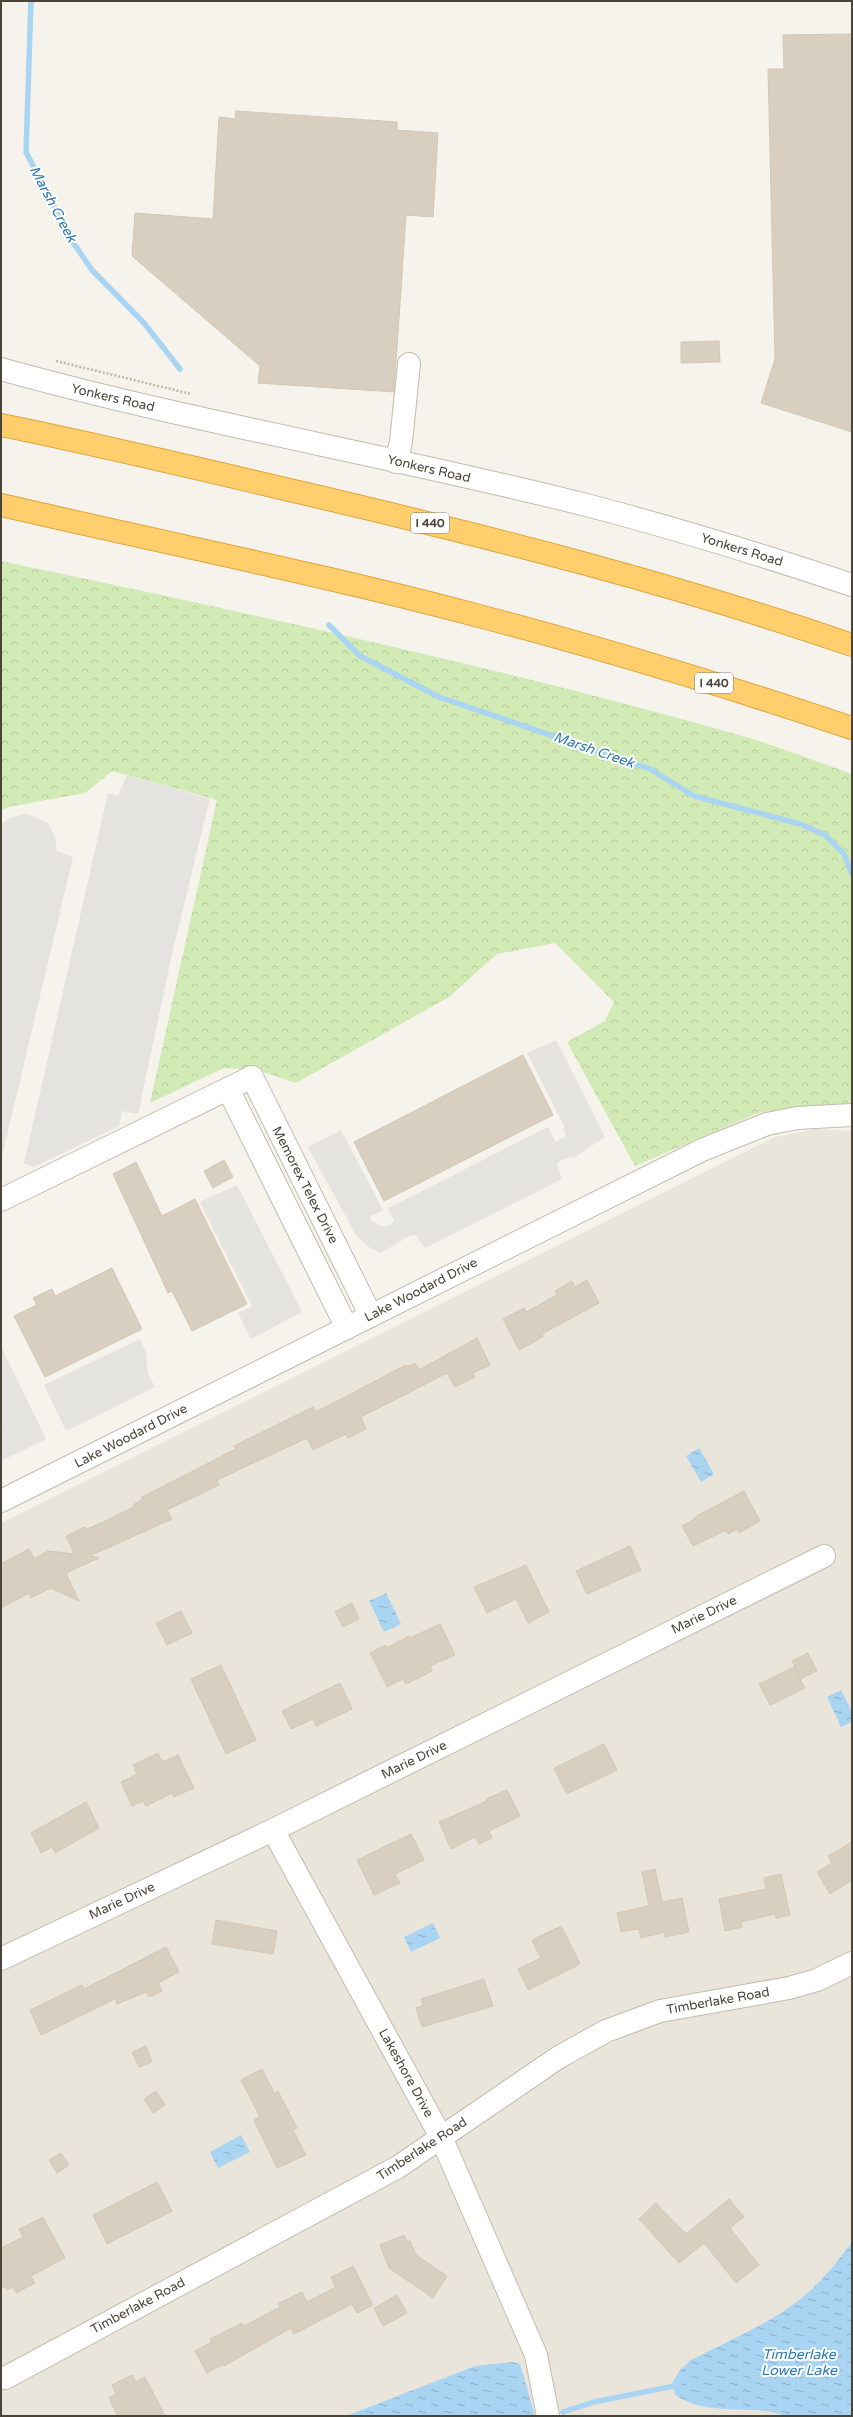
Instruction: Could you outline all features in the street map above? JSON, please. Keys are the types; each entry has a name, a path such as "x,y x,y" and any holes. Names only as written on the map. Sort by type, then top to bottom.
{"highway":[{"name":"I 440","path":"1,425 212,470 378,509 666,586 852,645"},
{"name":"I 440","path":"1,506 185,546 477,615 640,660 852,728"}],"street":[{"path":"396,462 401,442 409,364"},
{"name":"Yonkers Road","path":"1,369 91,393 589,506 736,547 852,586"},
{"name":"Memorex Telex Drive","path":"1,1200 252,1078 371,1316"},
{"name":"Memorex Telex Drive","path":"228,1089 347,1328"},
{"name":"Lake Woodard Drive","path":"1,1501 638,1181 741,1133 767,1124 797,1118 852,1115"},
{"name":"Marie Drive","path":"1,1959 273,1830 824,1556"},
{"name":"Lakeshore Drive","path":"273,1830 441,2138 536,2355 548,2416"},
{"name":"Timberlake Road","path":"4,2378 398,2167 559,2057 606,2031 660,2011 789,1988 817,1980 852,1963"}],"shaded area":[{"path":"127,775 210,799 174,945 138,1114 122,1111 119,1126 34,1167 24,1163 108,793 118,796"},
{"path":"26,813 48,823 55,837 57,851 73,857 1,1161 1,824 8,819"},
{"path":"556,1040 605,1137 575,1157 570,1157 560,1161 557,1164 562,1179 425,1248 416,1235 409,1236 381,1253 370,1248 356,1235 308,1147 341,1130 383,1210 371,1216 371,1221 384,1227 391,1225 394,1220 388,1208 548,1127 556,1142 566,1136 563,1124 527,1053"},
{"path":"816,1129 852,1131 852,2416 1,2416 1,1523 775,1137"},
{"path":"237,1185 302,1312 251,1339 238,1313 252,1306 200,1202"},
{"path":"140,1339 146,1353 148,1374 155,1387 66,1431 44,1385"},
{"path":"1,1346 46,1439 1,1461 1,1433 3,1432 1,1427"}],"green space":[{"path":"1,561 186,600 464,663 556,686 739,735 852,774 852,1103 758,1113 635,1166 567,1042 605,1021 614,1002 555,943 497,954 449,997 296,1083 257,1070 224,1068 150,1103 217,800 112,771 85,793 8,807 1,811"}],"water":[{"path":"699,1448 714,1474 701,1482 686,1456"},
{"path":"386,1593 401,1624 384,1632 369,1601"},
{"path":"841,1690 852,1712 852,1722 841,1727 827,1697"},
{"path":"433,1923 440,1938 411,1952 404,1937"},
{"path":"241,2135 250,2152 218,2168 210,2152"},
{"name":"Timberlake Lower Lake","path":"852,2242 852,2416 781,2416 780,2414 766,2411 701,2406 688,2402 675,2395 672,2383 680,2370 691,2360 763,2324 790,2307 823,2278"},
{"path":"513,2362 520,2364 535,2416 346,2416 475,2366"}],"building":[{"path":"852,34 852,432 761,403 775,359 768,69 784,69 783,35"},
{"path":"236,111 397,122 397,130 438,133 433,217 406,215 394,392 258,383 260,366 132,256 135,213 213,219 219,117 235,119"},
{"path":"719,341 720,362 681,363 681,342"},
{"path":"523,1055 553,1115 384,1201 354,1142"},
{"path":"224,1160 233,1177 213,1188 204,1171"},
{"path":"136,1162 162,1216 195,1199 247,1304 192,1331 172,1291 168,1293 113,1174"},
{"path":"112,1268 142,1329 45,1377 14,1316 37,1305 33,1298 52,1289 55,1296"},
{"path":"587,1280 599,1303 542,1334 543,1337 519,1350 503,1319 524,1308 526,1312 557,1295 555,1291 572,1281 575,1287"},
{"path":"477,1338 490,1365 473,1373 475,1377 455,1387 447,1373 361,1417 366,1429 348,1438 346,1434 313,1450 307,1438 217,1480 219,1485 167,1510 172,1519 90,1556 99,1558 66,1573 79,1601 51,1588 31,1598 29,1593 1,1608 1,1564 29,1549 34,1559 48,1551 75,1554 66,1536 85,1527 87,1529 134,1507 133,1505 143,1499 142,1497 236,1449 234,1446 313,1407 316,1412 406,1365 407,1367 415,1363 419,1370"},
{"path":"744,1491 760,1521 739,1533 737,1529 728,1534 726,1530 693,1546 682,1526 696,1518 695,1517"},
{"path":"630,1546 641,1570 587,1594 576,1571"},
{"path":"526,1565 549,1612 528,1623 516,1599 487,1613 474,1587"},
{"path":"352,1603 359,1619 343,1627 335,1612"},
{"path":"181,1611 192,1633 167,1645 156,1623"},
{"path":"440,1624 455,1655 430,1666 432,1671 406,1684 403,1679 387,1687 370,1653 386,1645 387,1648 409,1636 410,1638"},
{"path":"808,1653 817,1671 800,1679 805,1688 770,1705 759,1684 794,1667 800,1677 792,1661"},
{"path":"221,1665 256,1740 226,1754 191,1679"},
{"path":"340,1683 352,1709 316,1726 313,1719 291,1729 282,1711"},
{"path":"604,1744 617,1770 567,1794 554,1768"},
{"path":"158,1753 162,1762 178,1755 194,1788 174,1797 172,1793 146,1806 143,1801 132,1806 121,1782 137,1774 133,1765"},
{"path":"507,1790 520,1816 489,1831 492,1838 479,1844 475,1837 451,1849 439,1822 487,1801 486,1799"},
{"path":"86,1802 99,1828 55,1853 52,1847 41,1853 31,1833"},
{"path":"411,1834 424,1860 395,1874 400,1883 374,1895 357,1860"},
{"path":"852,1842 852,1880 830,1894 817,1872 832,1863 828,1856"},
{"path":"655,1869 662,1902 682,1898 689,1932 665,1937 665,1932 641,1938 639,1929 621,1932 617,1913 649,1906 642,1872"},
{"path":"781,1874 790,1915 776,1918 775,1914 741,1922 742,1927 725,1931 719,1899 766,1889 764,1878"},
{"path":"216,1920 277,1931 273,1954 212,1944"},
{"path":"561,1926 580,1964 528,1990 518,1969 541,1958 532,1940"},
{"path":"166,1947 179,1972 158,1983 162,1991 149,1997 146,1992 117,2004 115,1999 41,2035 30,2010 82,1985 84,1989"},
{"path":"484,1979 493,2006 422,2027 416,2008 423,2006 421,1999"},
{"path":"146,2046 152,2062 139,2067 132,2052"},
{"path":"262,2069 274,2093 278,2091 297,2128 293,2130 306,2155 277,2168 254,2120 260,2117 241,2080"},
{"path":"156,2091 165,2105 153,2113 144,2099"},
{"path":"61,2153 69,2165 57,2173 49,2160"},
{"path":"157,2182 172,2211 107,2244 93,2215"},
{"path":"729,2199 744,2217 730,2228 759,2265 736,2283 704,2243 679,2263 639,2219 656,2203 686,2234"},
{"path":"43,2217 65,2258 31,2276 35,2283 16,2293 13,2287 7,2290 5,2286 1,2289 1,2248 23,2237 19,2229"},
{"path":"404,2235 407,2242 410,2241 416,2255 447,2276 433,2298 389,2268 380,2245"},
{"path":"353,2266 373,2305 357,2313 352,2304 294,2334 291,2328 224,2366 223,2364 207,2373 195,2351 212,2342 210,2339 242,2323 244,2326 280,2307 278,2304 302,2292 307,2302 336,2287 331,2277"},
{"path":"397,2295 407,2313 383,2326 374,2308"},
{"path":"132,2375 136,2382 145,2377 165,2416 118,2416 109,2398 116,2394 112,2385"}],"waterway":[{"name":"Marsh Creek","path":"31,1 26,152 70,238 92,270 144,323 180,369"},
{"name":"Marsh Creek","path":"329,625 360,656 439,697 650,769 694,796 800,824 825,835 844,854 852,874"},
{"path":"563,2412 594,2402 679,2385"}]}
